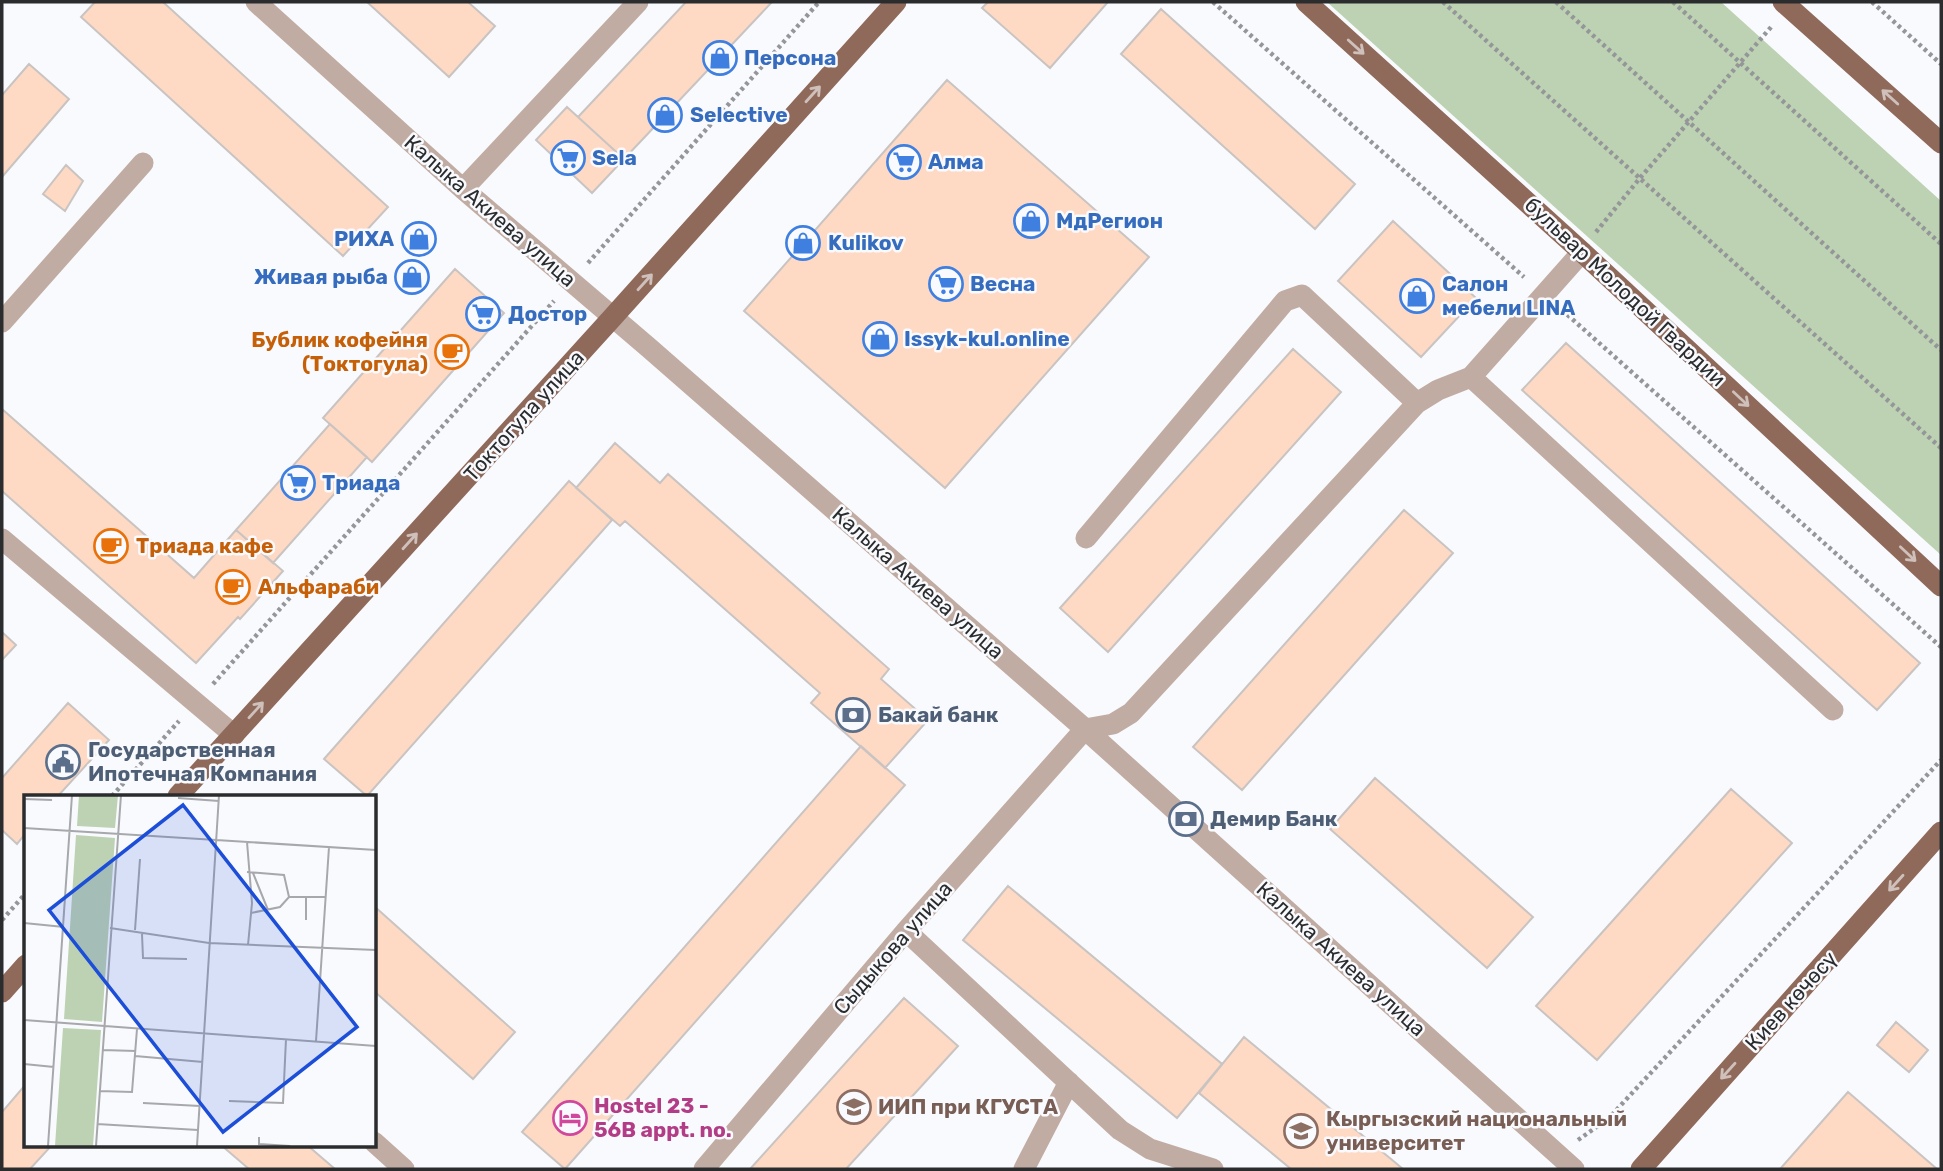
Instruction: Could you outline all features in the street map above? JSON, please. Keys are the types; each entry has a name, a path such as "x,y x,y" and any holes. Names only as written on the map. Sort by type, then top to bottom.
{"main road":[{"name":"Токтогула улица","path":"179,795 896,2"},
{"name":"бульвар Молодой Гвардии","path":"1306,2 1582,252 1941,586"},
{"path":"1789,3 1941,143"},
{"name":"Киев көчөсү","path":"1641,1169 1941,832"},
{"path":"2,992 24,967"}],"street":[{"name":"Калыка Акиева улица","path":"256,2 463,189 1085,729 1574,1169"},
{"path":"463,189 638,2"},
{"path":"2,322 142,163"},
{"path":"1085,729 1113,724 1131,713 1417,403 1438,390 1471,377 1582,252"},
{"path":"1086,538 1285,301 1302,295 1417,403"},
{"path":"1471,377 1833,710"},
{"path":"2,539 234,735"},
{"name":"Сыдыкова улица","path":"704,1169 906,931 1085,729"},
{"path":"906,931 1120,1130 1150,1149 1213,1169"},
{"path":"1024,1169 1069,1082"},
{"path":"376,1144 404,1169"}],"path":[{"path":"113,795 819,2"},
{"path":"1213,2 1941,647"},
{"path":"1443,2 1941,448"},
{"path":"1556,2 1941,350"},
{"path":"1673,2 1941,244"},
{"path":"1872,2 1941,64"},
{"path":"1582,252 1640,178 1690,123 1789,3"},
{"path":"1557,1153 1608,1119 1941,760"},
{"path":"2,920 24,895"}],"green space":[{"path":"1327,2 1721,2 1941,201 1941,555"}],"building":[{"path":"95,2 163,2 388,207 343,256 81,17"},
{"path":"367,2 468,2 495,26 449,77"},
{"path":"686,2 772,2 624,159 578,117"},
{"path":"988,2 1108,2 1050,68 982,8"},
{"path":"1161,9 1355,184 1315,229 1121,54"},
{"path":"29,64 69,99 2,177 2,95"},
{"name":"Весна","path":"947,80 1149,257 945,488 744,311"},
{"path":"567,107 624,159 592,193 536,140"},
{"path":"66,165 83,181 65,211 43,194"},
{"path":"1393,221 1476,298 1421,357 1338,281"},
{"path":"455,269 504,313 372,462 323,418"},
{"path":"1566,343 1920,663 1877,710 1522,390"},
{"path":"1293,349 1341,392 1108,652 1060,608"},
{"name":"Триада кафе","path":"2,409 194,578 236,530 283,571 196,663 2,491"},
{"path":"330,424 367,457 273,563 236,530"},
{"path":"615,443 660,483 668,474 889,669 881,679 928,720 885,768 811,703 820,693 625,521 620,526 576,488"},
{"path":"569,481 612,520 368,795 324,759"},
{"path":"1404,510 1453,553 1242,790 1193,747"},
{"path":"2,632 16,645 2,660"},
{"path":"68,703 109,740 59,795 24,795 24,835 17,844 2,830 2,778"},
{"path":"861,746 905,785 565,1169 522,1132"},
{"path":"1375,778 1533,917 1487,968 1330,829"},
{"path":"1731,789 1792,843 1597,1060 1536,1006"},
{"path":"1008,886 1222,1064 1177,1118 963,940"},
{"path":"376,908 515,1032 473,1079 376,993"},
{"name":"ИИП при КГУСТА","path":"904,998 958,1046 846,1169 750,1169"},
{"path":"1896,1022 1928,1050 1909,1072 1877,1045"},
{"name":"Кыргызский национальный университет","path":"1244,1037 1403,1169 1291,1169 1199,1093"},
{"path":"24,1086 24,1146 51,1146 30,1169 2,1169 2,1112"},
{"path":"1848,1092 1937,1169 1780,1169"},
{"path":"222,1146 308,1146 335,1169 249,1169"}],"place":[{"name":"Персона","path":"720,58"},
{"name":"Selective","path":"665,115"},
{"name":"Sela","path":"568,158"},
{"name":"Алма","path":"904,162"},
{"name":"МдРегион","path":"1031,221"},
{"name":"РИХА","path":"419,239"},
{"name":"Kulikov","path":"803,243"},
{"name":"Живая рыба","path":"412,277"},
{"name":"Весна","path":"946,284"},
{"name":"Салон мебели LINA","path":"1417,296"},
{"name":"Достор","path":"483,314"},
{"name":"Issyk-kul.online","path":"880,339"},
{"name":"Бублик кофейня (Токтогула)","path":"452,352"},
{"name":"Триада","path":"298,483"},
{"name":"Триада кафе","path":"111,546"},
{"name":"Альфараби","path":"233,587"},
{"name":"Бакай банк","path":"853,715"},
{"name":"Государственная Ипотечная Компания","path":"63,762"},
{"name":"Демир Банк","path":"1186,819"},
{"name":"ИИП при КГУСТА","path":"854,1107"},
{"name":"Hostel 23 - 56B appt. no.","path":"570,1118"},
{"name":"Кыргызский национальный университет","path":"1301,1131"}]}
